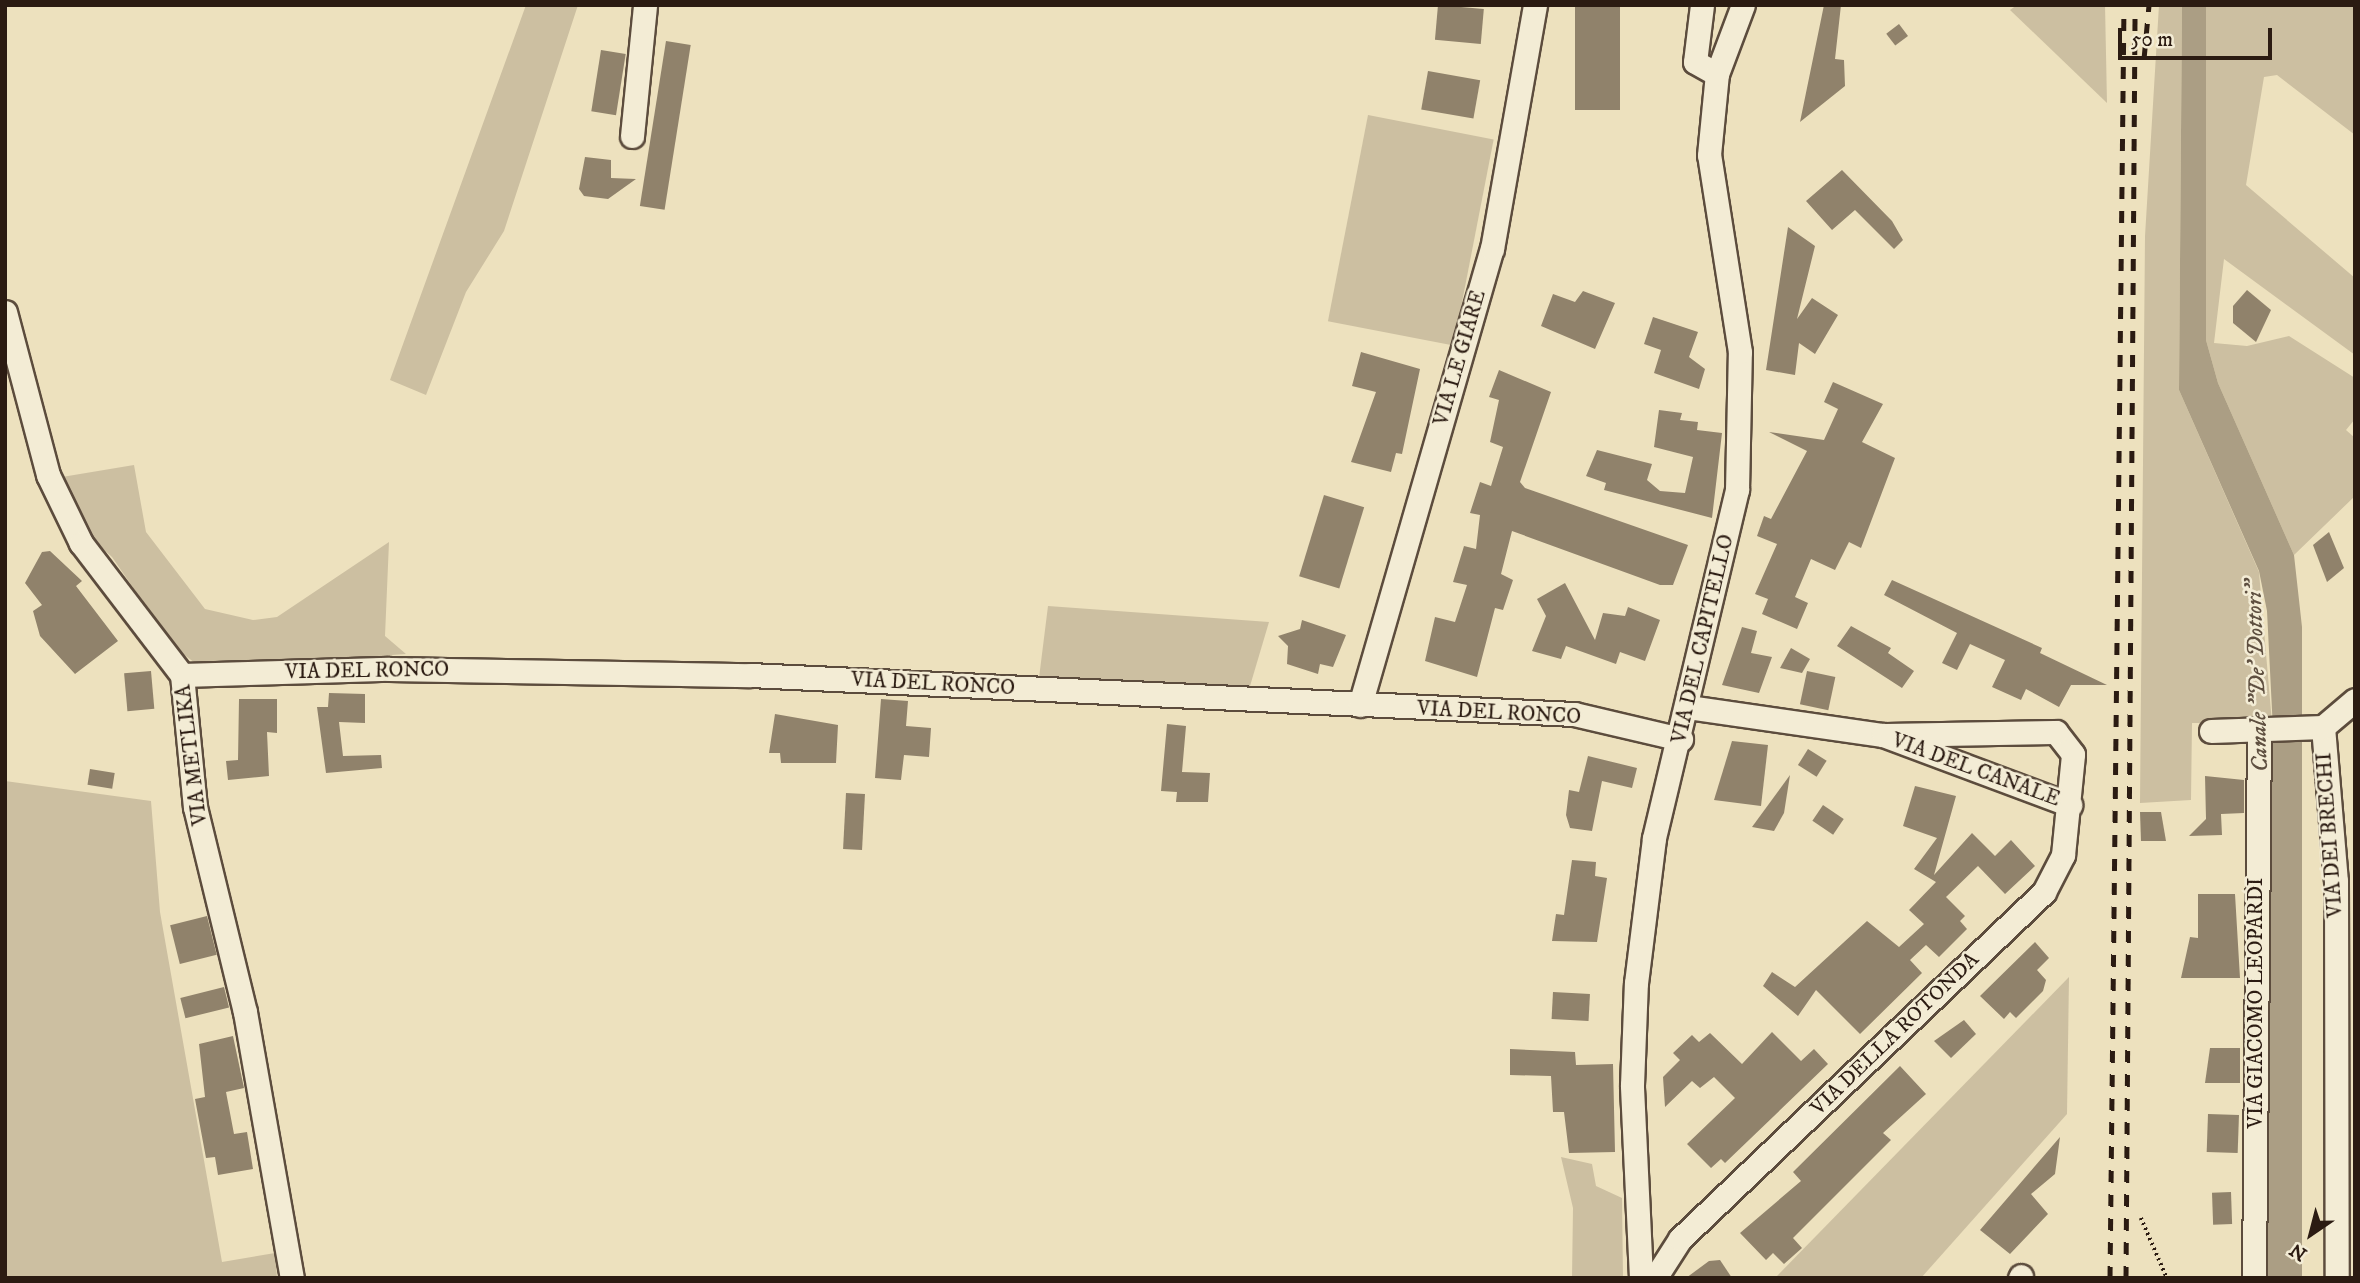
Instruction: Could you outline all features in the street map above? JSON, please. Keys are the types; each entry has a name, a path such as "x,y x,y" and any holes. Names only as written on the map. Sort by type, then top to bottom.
{"street":[{"path":"632,136 645,5"},
{"name":"VIA LE GIARE","path":"1360,705 1492,249 1535,5"},
{"path":"1702,5 1695,62 1717,74"},
{"name":"VIA DEL CAPITELLO","path":"1641,1278 1632,1085 1636,984 1654,838 1681,738 1737,490 1740,352 1709,155 1717,74 1743,5"},
{"name":"VIA METLIKA","path":"5,312 48,475 75,531 182,675 195,807 245,1012 292,1278"},
{"name":"VIA DEL RONCO","path":"182,675 389,669 750,675 1574,714 1681,738"},
{"path":"2211,731 2313,728 2355,700"},
{"name":"VIA DEL CANALE","path":"1688,707 1883,735 2056,732 2073,754 2070,805 1883,735"},
{"name":"VIA DEI BRECHI","path":"2313,728 2345,881 2347,1175 2337,1278"},
{"name":"VIA GIACOMO LEOPARDI","path":"2254,1277 2266,729"},
{"name":"VIA DELLA ROTONDA","path":"1655,1278 1680,1239 2044,892 2063,855 2070,805"},
{"path":"1639,1236 1680,1239"}],"path":[{"path":"2141,1218 2167,1278"}],"shaded area":[{"path":"526,5 578,5 504,231 466,292 426,395 390,380"},
{"path":"2017,5 2105,5 2107,103 2010,10"},
{"path":"2159,5 2182,5 2179,390 2259,572 2272,723 2192,723 2191,800 2140,803 2145,236"},
{"path":"2182,5 2206,5 2206,340 2218,383 2294,555 2302,627 2302,1278 2262,1278 2273,730 2267,611 2259,571 2179,390"},
{"path":"2206,5 2355,5 2355,135 2277,75 2264,77 2246,185 2355,278 2355,355 2224,259 2214,343 2247,346 2289,336 2355,378 2355,419 2346,430 2355,438 2355,496 2294,555 2218,383 2206,340"},
{"path":"1368,115 1494,139 1454,346 1328,321"},
{"path":"134,465 146,532 205,609 253,620 277,617 389,542 385,636 406,654 217,667 195,663 174,647 112,557 89,536 62,477"},
{"path":"1048,606 1269,622 1250,686 1039,678"},
{"path":"5,781 151,801 160,912 222,1262 275,1253 277,1278 5,1278"},
{"path":"2069,977 2067,1114 1921,1278 1775,1278"},
{"path":"1561,1157 1592,1164 1596,1186 1622,1198 1623,1278 1572,1278 1573,1208"}],"building":[{"path":"1438,5 1484,9 1481,44 1435,40"},
{"path":"1575,5 1620,5 1620,110 1575,110"},
{"path":"1824,5 1841,5 1835,59 1844,60 1845,86 1800,122"},
{"path":"1899,24 1908,36 1895,46 1886,34"},
{"path":"666,41 691,45 665,210 640,206"},
{"path":"601,50 626,54 616,115 591,111"},
{"path":"1428,71 1480,80 1473,119 1421,109"},
{"path":"585,157 611,160 611,178 636,179 608,199 584,196 579,189"},
{"path":"1842,170 1892,221 1903,240 1894,249 1855,210 1832,230 1806,201"},
{"path":"1788,227 1815,246 1797,319 1812,298 1838,315 1815,354 1799,343 1795,375 1766,370"},
{"path":"2247,290 2271,310 2256,342 2233,323 2233,306"},
{"path":"1583,291 1615,303 1595,349 1541,326 1553,294 1575,302"},
{"path":"1653,317 1698,332 1689,357 1705,369 1699,389 1654,373 1661,350 1644,344"},
{"path":"1361,352 1420,369 1402,454 1396,453 1391,472 1351,462 1376,392 1352,386"},
{"path":"1499,370 1551,392 1520,482 1525,488 1688,545 1673,585 1660,585 1512,531 1501,574 1513,580 1503,610 1495,608 1477,677 1425,661 1435,617 1455,622 1467,585 1453,582 1464,546 1476,549 1480,515 1470,513 1480,482 1491,486 1503,447 1490,442 1499,400 1489,397"},
{"path":"1833,382 1883,404 1862,442 1895,458 1861,548 1849,542 1835,570 1811,559 1795,597 1808,603 1797,629 1762,614 1768,599 1755,594 1777,544 1757,536 1764,516 1771,519 1807,451 1769,432 1824,440 1838,409 1824,402"},
{"path":"1659,410 1682,413 1680,420 1698,422 1697,430 1722,433 1712,518 1604,490 1606,483 1586,476 1597,450 1652,464 1647,480 1660,491 1685,493 1693,457 1654,447"},
{"path":"1324,495 1364,507 1339,589 1299,576"},
{"path":"2329,532 2344,568 2327,582 2313,545"},
{"path":"50,551 82,581 76,586 118,641 75,674 40,636 33,611 42,605 25,583 42,552"},
{"path":"1892,580 2042,648 2040,653 2107,685 2071,685 2059,707 2026,689 2021,700 1992,687 2005,660 1970,644 1957,670 1942,663 1957,633 1884,595"},
{"path":"1565,583 1595,640 1603,613 1625,616 1628,607 1660,620 1645,661 1620,652 1616,664 1566,646 1561,659 1532,651 1546,616 1537,599"},
{"path":"1302,620 1346,635 1333,667 1320,664 1318,674 1287,664 1288,646 1278,636 1300,629"},
{"path":"1851,626 1891,648 1888,653 1914,671 1902,688 1837,646"},
{"path":"1742,627 1757,631 1751,653 1772,657 1759,693 1722,685"},
{"path":"1791,648 1810,659 1802,673 1780,668"},
{"path":"151,671 154,709 127,711 124,673"},
{"path":"1807,671 1835,677 1828,710 1800,704"},
{"path":"329,693 365,694 365,723 339,722 343,756 381,755 382,768 326,773 317,707 328,707"},
{"path":"239,699 277,699 277,733 267,732 269,776 228,780 226,761 238,760"},
{"path":"881,699 908,701 906,726 931,728 929,757 904,755 901,780 875,778"},
{"path":"775,714 838,725 836,763 781,763 780,753 769,753"},
{"path":"1167,724 1186,726 1182,772 1210,773 1208,802 1176,802 1177,792 1161,791"},
{"path":"1732,741 1768,745 1761,806 1714,800"},
{"path":"1808,749 1827,761 1817,777 1798,765"},
{"path":"1588,756 1637,768 1632,788 1602,781 1592,831 1570,828 1566,815 1569,790 1579,792"},
{"path":"90,769 115,773 112,789 87,785"},
{"path":"1790,775 1784,813 1774,831 1752,827"},
{"path":"2205,776 2244,780 2244,813 2221,814 2222,835 2189,836 2206,819"},
{"path":"1915,786 1956,796 1934,875 1972,833 1995,856 2011,840 2035,866 2005,894 1978,866 1946,897 1965,916 1960,921 1967,929 1939,957 1926,945 1910,960 1922,973 1860,1034 1816,990 1798,1016 1763,986 1772,972 1795,987 1867,921 1899,947 1924,924 1909,910 1936,882 1914,869 1937,838 1903,826"},
{"path":"846,793 865,794 862,850 843,849"},
{"path":"1823,805 1844,819 1833,835 1812,821"},
{"path":"2140,812 2161,812 2166,841 2141,841"},
{"path":"1572,860 1596,862 1595,876 1607,878 1597,942 1552,941 1556,914 1564,915"},
{"path":"2198,894 2235,894 2240,978 2181,978 2190,937 2198,938"},
{"path":"207,916 217,955 180,964 170,925"},
{"path":"2035,942 2049,958 2037,970 2046,980 2043,991 2016,1018 2010,1012 2004,1019 1980,996"},
{"path":"224,987 229,1007 185,1018 180,998"},
{"path":"1553,992 1590,994 1589,1021 1552,1019"},
{"path":"1964,1020 1976,1034 1951,1058 1934,1041"},
{"path":"1772,1032 1801,1061 1814,1049 1828,1064 1725,1163 1721,1159 1711,1168 1687,1144 1735,1098 1714,1077 1700,1088 1692,1081 1665,1107 1663,1077 1680,1060 1673,1053 1692,1035 1699,1042 1710,1033 1742,1064"},
{"path":"233,1036 244,1088 226,1092 234,1134 247,1132 253,1169 218,1175 215,1157 206,1158 195,1099 205,1097 199,1044"},
{"path":"2210,1048 2240,1048 2240,1083 2205,1083"},
{"path":"1510,1049 1575,1052 1576,1065 1613,1064 1615,1152 1569,1153 1564,1112 1553,1112 1551,1076 1510,1075"},
{"path":"1900,1066 1926,1094 1883,1133 1891,1140 1793,1238 1802,1248 1784,1264 1773,1253 1766,1260 1740,1233 1801,1181 1793,1172"},
{"path":"2208,1114 2239,1115 2238,1153 2207,1152"},
{"path":"2060,1137 2055,1174 2031,1194 2048,1214 2010,1254 1980,1230"},
{"path":"2231,1192 2232,1224 2213,1225 2212,1193"},
{"path":"1720,1260 1732,1278 1686,1278 1709,1261"}],"railway":[{"path":"2110,1278 2124,5"},
{"path":"2126,1278 2135,5"},
{"path":"2144,59 2149,5"}],"water label":[{"name":"Canale \"De' Dottori\"","path":"2258,676"}]}
